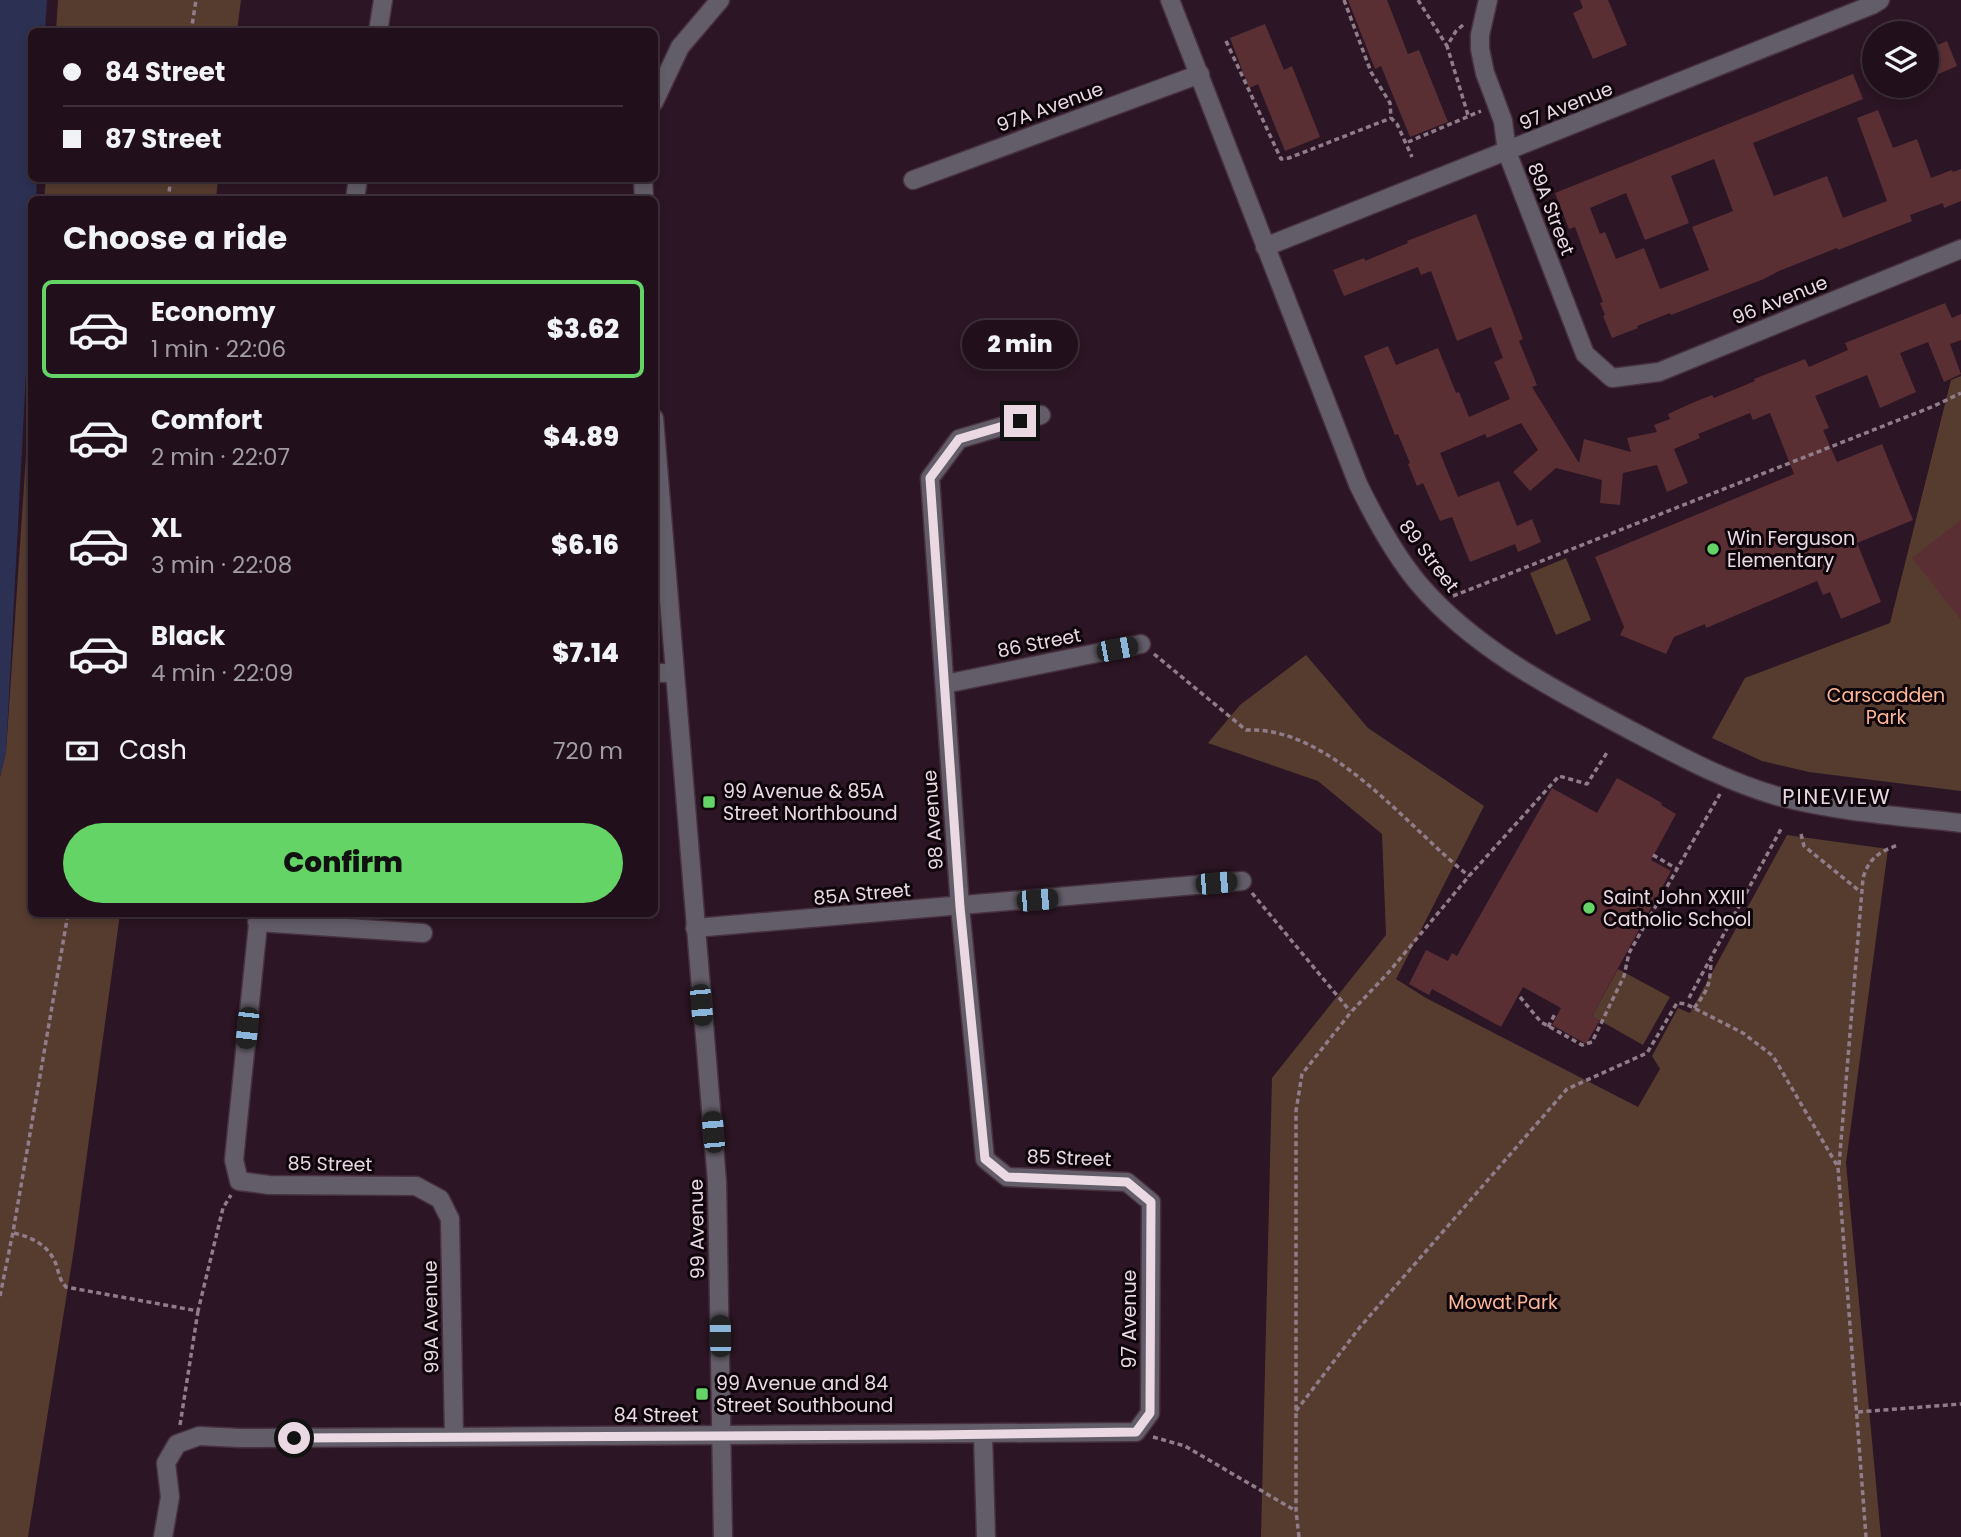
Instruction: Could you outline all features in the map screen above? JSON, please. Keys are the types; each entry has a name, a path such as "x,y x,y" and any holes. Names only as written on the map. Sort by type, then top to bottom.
{"street":[{"path":"379,28 383,0"},
{"path":"658,94 680,47 720,0"},
{"name":"89 Street","path":"1170,0 1358,484 1400,558 1437,603 1465,630 1542,680 1586,706 1728,779 1813,804 1961,823"},
{"name":"89A Street","path":"1488,0 1480,35 1480,49 1485,73 1503,121 1507,152 1585,354 1612,378"},
{"name":"97 Avenue","path":"1265,247 1880,0"},
{"name":"97A Avenue","path":"913,180 1200,74"},
{"name":"96 Avenue","path":"1612,378 1658,372 1961,249"},
{"name":"98 Avenue","path":"985,1159 960,907 930,478 959,439 1041,415"},
{"name":"99 Avenue","path":"658,469 717,1182 723,1537"},
{"name":"86 Street","path":"945,684 1141,644"},
{"path":"658,673 674,673"},
{"name":"85A Street","path":"695,929 1241,881"},
{"path":"239,1181 234,1160 258,918 423,933"},
{"name":"85 Street","path":"985,1159 1007,1177 1127,1182 1151,1202"},
{"name":"85 Street","path":"239,1181 269,1185 416,1186 440,1199"},
{"name":"99A Avenue","path":"440,1199 450,1219 454,1437"},
{"name":"97 Avenue","path":"1136,1432 1150,1413 1151,1202"},
{"name":"84 Street","path":"177,1444 199,1436 983,1435 1136,1432"},
{"path":"983,1435 986,1537"},
{"path":"163,1537 170,1497 166,1462 177,1444"}],"path":[{"path":"192,28 196,0"},
{"path":"1344,0 1371,72 1390,103 1391,118 1407,142 1412,157"},
{"path":"1418,0 1447,46 1468,115"},
{"path":"1447,46 1459,28 1469,25"},
{"path":"1226,41 1281,159 1391,118"},
{"path":"1407,142 1483,111"},
{"path":"1437,603 1961,393"},
{"path":"1141,644 1246,730 1264,729 1282,733 1334,759 1469,876"},
{"path":"1299,1537 1296,1511 1296,1111 1302,1074 1351,1012 1559,776 1587,784 1608,751"},
{"path":"1520,997 1548,1027 1582,1045 1592,1042 1624,976 1629,953 1728,779"},
{"path":"1689,998 1781,829"},
{"path":"1801,834 1804,846 1862,893"},
{"path":"1866,1537 1838,1167 1863,878 1869,861 1898,845"},
{"path":"1653,855 1677,869"},
{"path":"1241,881 1351,1012"},
{"path":"0,1296 67,917"},
{"path":"1694,1008 1703,999 1710,985 1713,953"},
{"path":"1296,1411 1360,1327 1567,1089 1647,1053 1678,1003 1694,1008 1743,1033 1773,1056 1838,1167"},
{"path":"1548,1027 1556,1012"},
{"path":"177,1444 198,1311 223,1208 239,1181"},
{"path":"13,1232 45,1246 51,1254 60,1281 66,1287 198,1311"},
{"path":"1857,1412 1961,1404"},
{"path":"1136,1432 1185,1446 1296,1511"}],"green space":[{"path":"58,0 241,0 237,28 56,28"},
{"path":"46,182 218,182 216,196 44,196"},
{"name":"Carscadden Park","path":"1961,376 1961,791 1809,772 1762,761 1712,738 1745,678 1890,623 1951,380"},
{"path":"28,426 28,917 120,917 74,1249 28,1537 0,1537 0,777 6,752"},
{"path":"1566,558 1591,620 1556,635 1530,573"},
{"name":"Mowat Park","path":"1306,655 1368,728 1484,806 1396,979 1426,998 1638,1107 1660,1069 1652,1056 1678,1008 1690,1013 1787,835 1888,849 1846,1163 1881,1537 1261,1537 1272,1078 1386,935 1382,834 1318,781 1208,743 1240,705"},
{"path":"1618,969 1670,997 1643,1045 1592,1016"}],"water":[{"path":"0,0 47,0 45,28 28,28 28,182 37,182 36,196 28,196 28,335 6,752 0,777"}],"building":[{"path":"1348,0 1387,0 1408,54 1419,50 1448,122 1410,137 1381,66 1375,69"},
{"path":"1580,0 1608,0 1627,45 1593,59 1573,13 1583,8"},
{"path":"1265,24 1284,70 1292,66 1320,137 1285,151 1258,84 1249,88 1230,38"},
{"path":"1947,41 1957,66 1939,74 1939,44"},
{"path":"1853,74 1863,99 1753,143 1774,196 1827,176 1843,218 1887,201 1857,118 1878,110 1893,148 1917,139 1931,178 1961,169 1961,201 1944,208 1943,203 1910,215 1912,221 1671,315 1670,313 1612,338 1603,316 1605,315 1600,303 1603,302 1575,227 1569,229 1555,193","holes":["1714,159 1733,211 1692,227 1709,270 1660,289 1644,248 1616,259 1605,232 1600,234 1590,208 1626,193 1645,240 1689,223 1671,176"]},
{"path":"1476,214 1523,339 1519,341 1537,385 1532,387 1579,463 1584,439 1631,452 1627,438 1657,432 1654,425 1670,419 1668,414 1692,403 1712,395 1714,398 1805,359 1809,367 1848,350 1845,343 1945,303 1952,318 1961,314 1961,340 1950,344 1961,374 1944,382 1928,342 1900,353 1916,392 1880,408 1867,375 1815,396 1829,428 1823,430 1837,462 1882,444 1913,520 1857,543 1881,602 1841,619 1830,592 1823,595 1817,581 1706,628 1705,624 1674,637 1666,654 1620,635 1624,627 1595,557 1794,474 1770,413 1753,420 1750,413 1698,434 1700,438 1674,449 1688,483 1667,492 1657,465 1623,473 1620,505 1600,503 1602,480 1556,468 1530,491 1513,472 1538,450 1521,423 1487,438 1485,434 1440,453 1458,497 1499,481 1517,526 1532,519 1541,542 1518,552 1515,544 1470,562 1452,517 1440,521 1423,483 1417,486 1408,464 1410,463 1398,434 1395,435 1364,356 1388,346 1396,365 1438,348 1469,417 1510,399 1494,362 1503,358 1491,327 1457,341 1431,271 1421,275 1418,267 1344,296 1333,270 1364,258 1365,261"},
{"path":"1961,520 1961,620 1912,558"},
{"name":"Saint John XXIII Catholic School","path":"1617,778 1676,814 1651,860 1671,871 1592,1016 1600,1020 1586,1044 1552,1025 1561,1008 1523,987 1501,1027 1432,989 1429,995 1409,984 1426,950 1448,961 1452,953 1457,956 1552,788 1597,813"}],"place":[{"name":"Win Ferguson Elementary","path":"1713,549"},
{"name":"99 Avenue & 85A Street Northbound","path":"709,802"},
{"name":"Saint John XXIII Catholic School","path":"1589,908"},
{"name":"99 Avenue and 84 Street Southbound","path":"702,1394"}],"district":[{"name":"PINEVIEW","path":"1837,796"}],"route":[{"path":"294,1438 1136,1432 1150,1413 1151,1202 1127,1182 1007,1177 985,1159 960,907 930,478 959,439 1020,421"}]}
